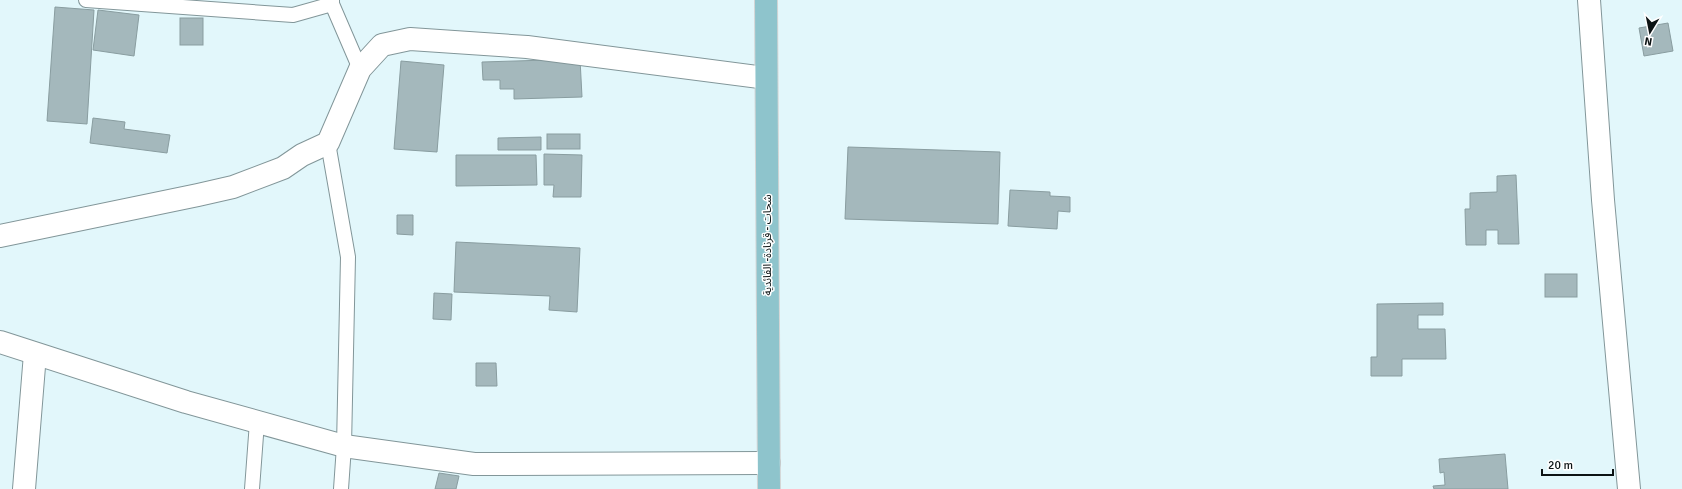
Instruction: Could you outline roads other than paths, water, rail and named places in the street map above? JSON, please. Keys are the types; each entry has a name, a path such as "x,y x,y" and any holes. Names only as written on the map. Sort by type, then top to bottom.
{"main road":[{"name":"شحات - قرنادة- الفائدية","path":"766,0 769,489"}],"street":[{"path":"1588,0 1603,200 1629,489"},
{"path":"0,236 198,195 233,186 282,168 302,155 328,143 360,69 382,45 410,39 527,47 766,78"},
{"path":"0,342 186,402 344,446 474,464 769,463"},
{"path":"24,489 35,354"}],"lane":[{"path":"86,0 293,15 332,2 360,69"},
{"path":"328,143 348,257 344,446 341,489"},
{"path":"252,489 257,422"}]}
